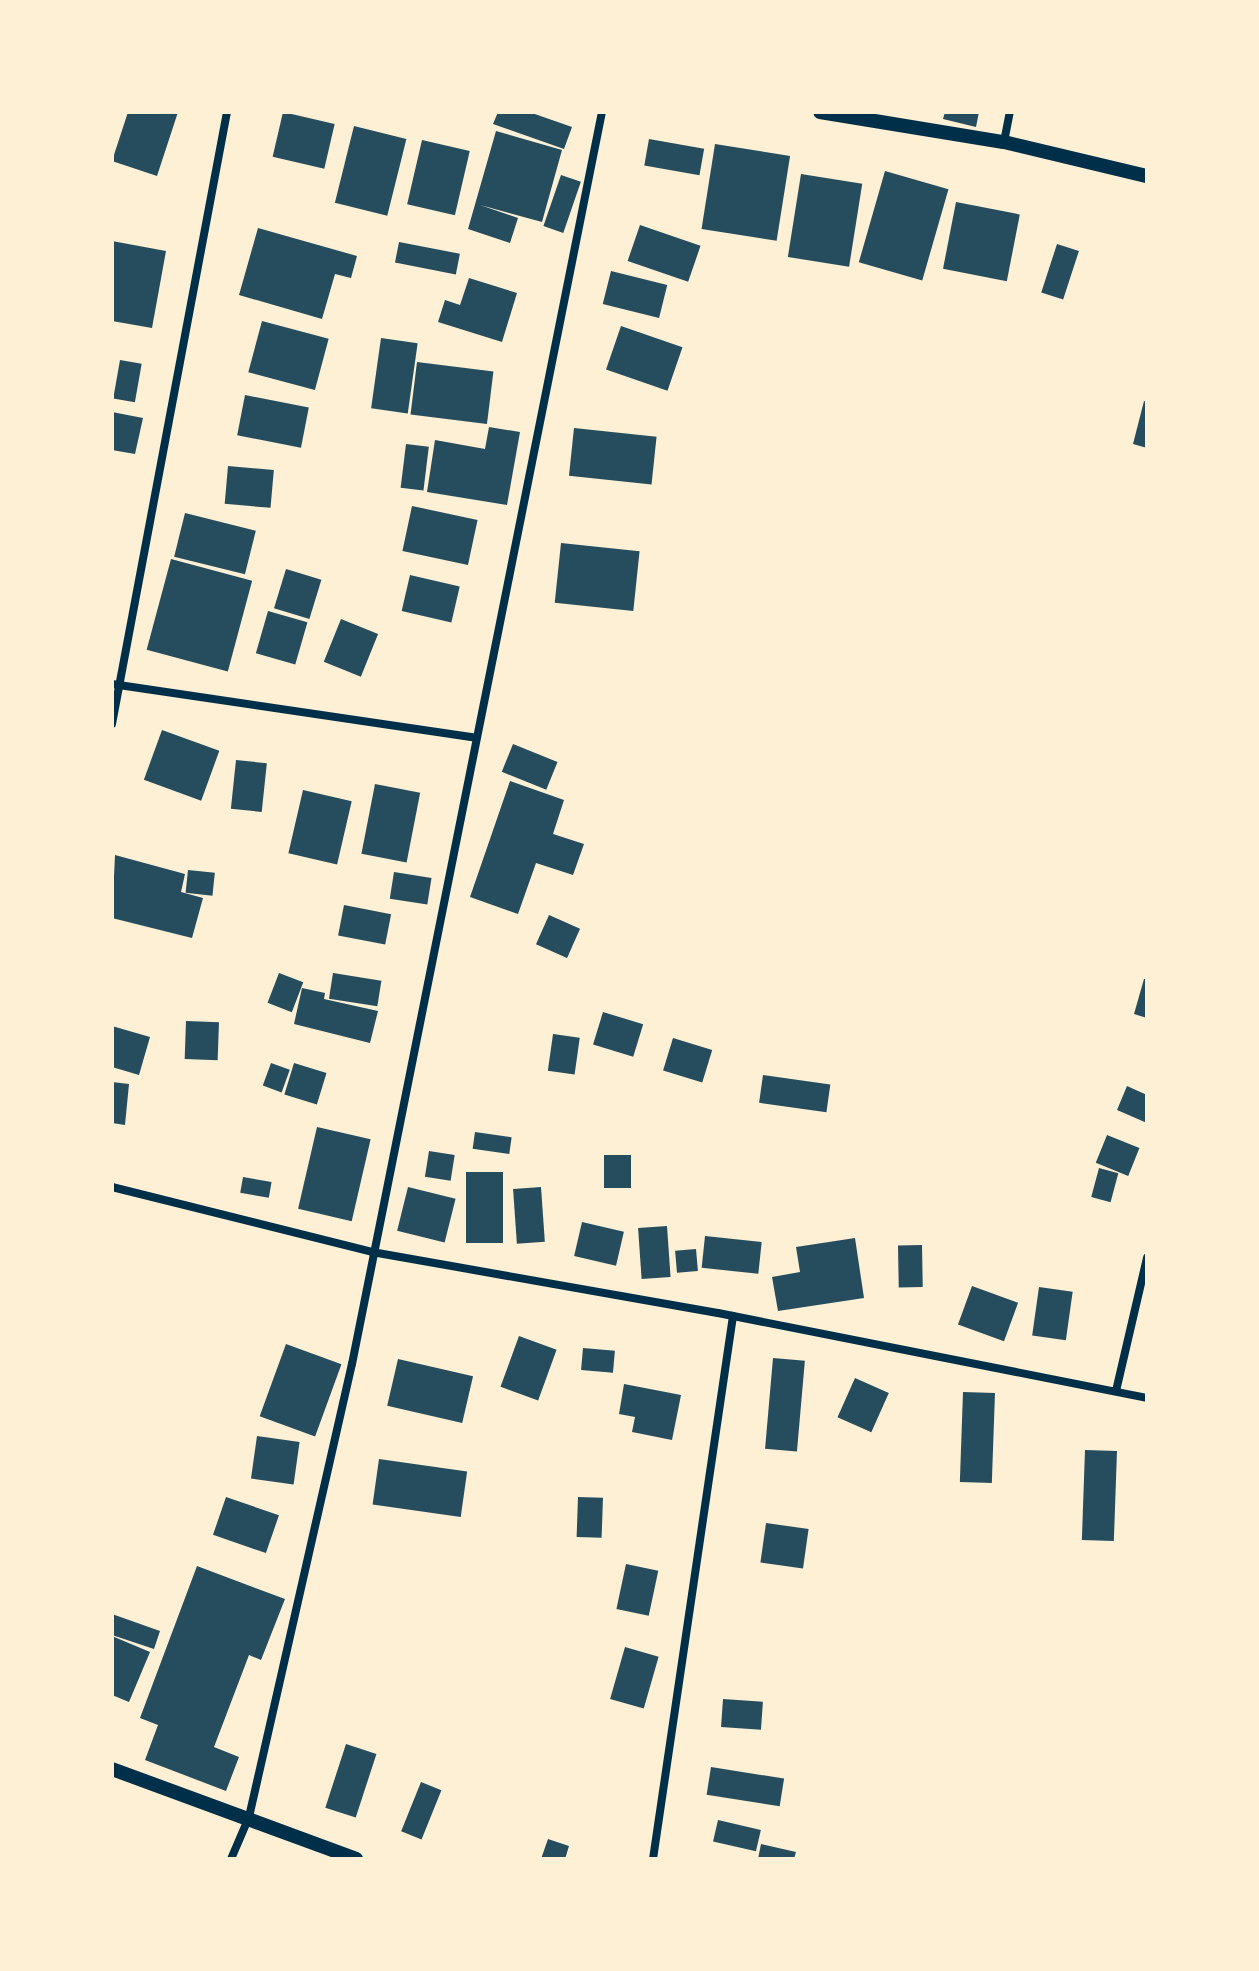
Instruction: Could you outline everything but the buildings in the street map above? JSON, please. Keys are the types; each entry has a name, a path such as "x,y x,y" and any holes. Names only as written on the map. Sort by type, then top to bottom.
{"street":[{"path":"112,724 116,685 227,112"},
{"path":"231,1859 249,1817 372,1252 602,112"},
{"path":"820,112 1004,142 1147,176"},
{"path":"1004,142 1010,112"},
{"path":"116,685 476,738"},
{"path":"112,1187 372,1252 733,1316 1147,1398"},
{"path":"1116,1391 1147,1258"},
{"path":"653,1859 733,1316"},
{"path":"112,1769 356,1859"}]}
